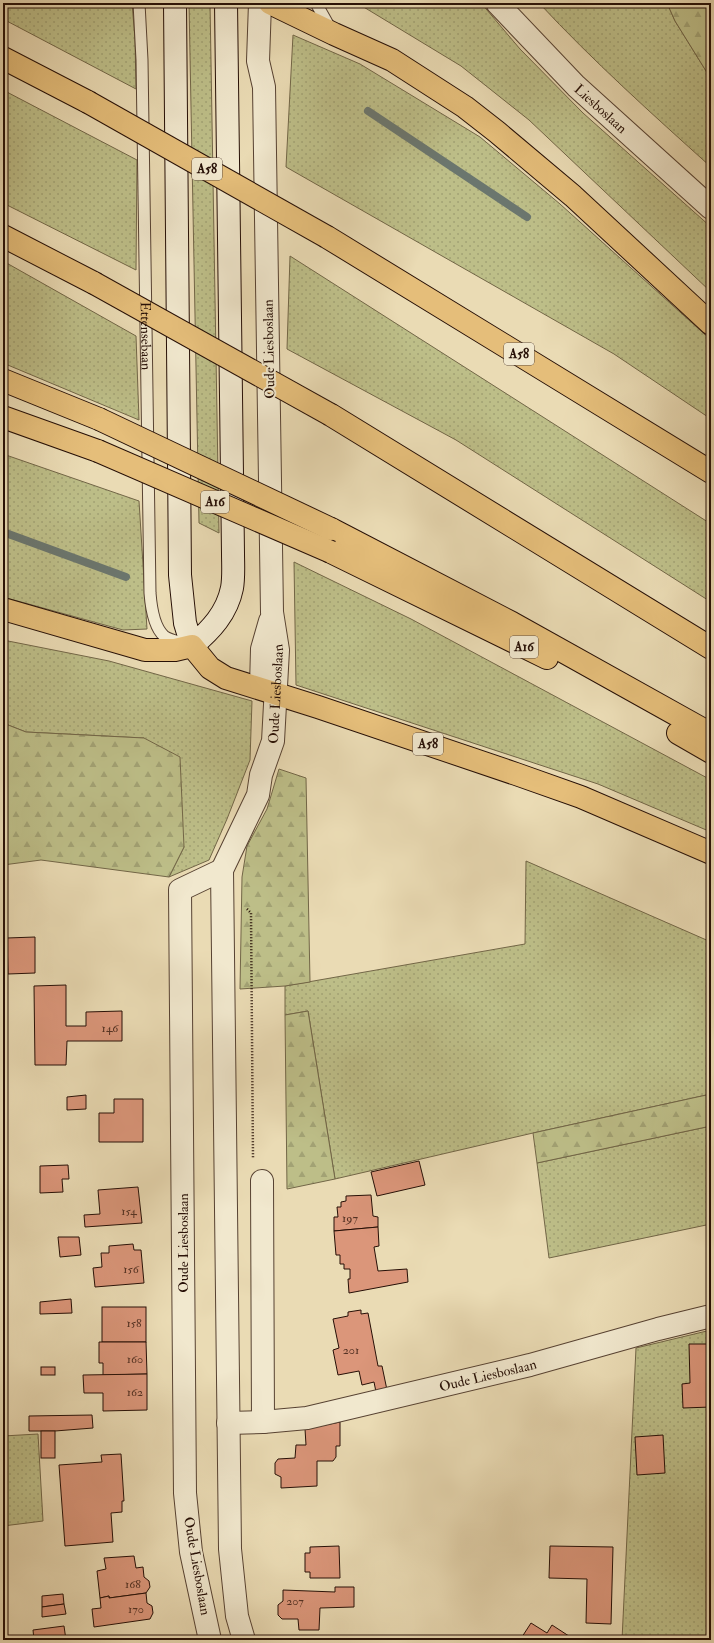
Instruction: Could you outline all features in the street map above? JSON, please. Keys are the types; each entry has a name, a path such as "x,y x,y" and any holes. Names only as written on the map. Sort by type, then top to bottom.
{"highway":[{"path":"270,4 392,60 464,107 497,132 573,196 711,324"},
{"name":"A58","path":"3,58 88,102 327,236 711,472"},
{"path":"3,236 94,283 331,415 711,648"},
{"path":"3,380 99,420 331,529 512,623 711,734"},
{"name":"A16","path":"3,417 98,451 331,552 546,658 711,752"},
{"path":"3,609 145,650 175,650 192,646 210,668 226,678 268,692"},
{"name":"A58","path":"268,692 566,792 711,852"}],"street":[{"path":"175,3 180,575 185,623 192,646 208,633 222,616 232,588 233,553 226,3"},
{"name":"Liesboslaan","path":"497,3 576,86 711,208"},
{"name":"Oude Liesboslaan","path":"244,1640 237,1616 230,1549 222,870 258,795 261,775 259,737 268,692 262,649 272,612 264,87 272,69 270,4"},
{"name":"Oude Liesboslaan","path":"210,1640 191,1552 185,1493 180,890 222,870"},
{"path":"262,1181 263,1422"},
{"name":"Oude Liesboslaan","path":"228,1423 263,1422 307,1418 322,1415 530,1365 658,1329 711,1316"}],"lane":[{"name":"Ettensebaan","path":"139,3 142,60 150,594 156,623 164,637 192,646"},
{"path":"316,3 334,34"}],"green space":[{"path":"3,3 132,3 135,39 136,89 3,19"},
{"path":"189,3 210,3 219,533 199,523"},
{"path":"357,3 481,3 520,49 583,113 711,227 711,292 529,120 461,66"},
{"path":"539,3 667,3 675,21 711,79 711,167 645,107 559,25"},
{"path":"667,3 711,3 711,79 675,21"},
{"path":"293,35 360,64 480,137 560,204 711,340 711,419 614,354 286,167"},
{"path":"3,90 137,160 136,270 3,203"},
{"path":"290,256 711,524 711,602 456,440 287,349"},
{"path":"3,261 136,336 139,420 3,363"},
{"path":"3,454 139,501 147,629 123,630 3,597"},
{"path":"294,562 411,619 711,780 711,832 598,784 296,685"},
{"path":"3,640 109,661 252,701 250,760 209,860 169,877 184,847 144,738 26,732 3,723"},
{"path":"3,723 26,732 144,738 180,757 184,847 169,877 41,860 3,865"},
{"path":"279,769 306,778 310,982 285,986 240,989 242,877 247,846 267,809"},
{"path":"526,861 711,942 711,1094 533,1133 335,1179 308,1011 285,1015 285,986 525,944"},
{"path":"308,1011 335,1179 287,1189 285,1015"},
{"path":"711,1094 711,1126 537,1163 533,1133"},
{"path":"711,1126 711,1224 549,1258 537,1163"},
{"path":"711,1330 711,1640 622,1640 636,1348"},
{"path":"38,1434 43,1521 3,1526 3,1436"}],"building":[{"path":"35,937 35,973 8,974 7,938"},
{"path":"66,985 66,1026 86,1026 86,1012 122,1011 122,1041 67,1041 66,1065 35,1065 34,986"},
{"path":"86,1095 86,1109 67,1110 67,1097"},
{"path":"114,1099 143,1099 143,1142 99,1142 99,1113 114,1113"},
{"path":"419,1161 425,1185 377,1196 371,1172"},
{"path":"68,1165 69,1179 62,1179 63,1192 40,1193 40,1166"},
{"path":"138,1187 142,1223 85,1227 84,1215 100,1214 98,1190"},
{"path":"371,1195 373,1216 378,1217 378,1227 334,1231 334,1217 338,1217 337,1207 341,1207 341,1202 346,1201 346,1196"},
{"path":"378,1227 379,1246 374,1247 378,1271 407,1269 408,1282 349,1293 348,1279 350,1279 350,1269 344,1269 344,1264 340,1264 340,1255 336,1255 334,1231"},
{"path":"58,1237 79,1237 81,1255 60,1257"},
{"path":"133,1244 134,1250 141,1250 144,1283 95,1287 93,1268 102,1267 101,1253 109,1253 109,1246"},
{"path":"71,1299 72,1313 40,1314 40,1302"},
{"path":"102,1307 146,1307 146,1342 102,1342"},
{"path":"361,1310 361,1314 368,1313 378,1366 382,1366 387,1390 376,1392 374,1382 362,1385 359,1371 338,1375 333,1350 339,1348 333,1319 348,1316 348,1312"},
{"path":"99,1342 146,1342 147,1374 103,1375 103,1363 99,1363"},
{"path":"689,1344 711,1344 711,1407 683,1408 682,1384 690,1383"},
{"path":"41,1367 55,1367 55,1375 41,1375"},
{"path":"147,1374 147,1410 103,1411 103,1393 84,1393 83,1375"},
{"path":"92,1415 93,1428 55,1431 29,1431 29,1416"},
{"path":"340,1422 340,1446 336,1446 336,1457 333,1461 317,1461 317,1486 281,1488 281,1477 275,1474 275,1463 278,1459 295,1458 296,1445 306,1445 305,1429"},
{"path":"41,1431 55,1431 55,1458 41,1458"},
{"path":"663,1435 665,1473 637,1475 635,1437"},
{"path":"121,1454 124,1501 122,1501 122,1512 111,1513 113,1542 65,1546 59,1465 102,1462 101,1455"},
{"path":"339,1546 340,1578 310,1578 310,1572 305,1572 305,1553 310,1553 310,1547"},
{"path":"550,1546 613,1547 611,1624 586,1623 587,1579 549,1578"},
{"path":"134,1556 136,1568 143,1567 144,1577 149,1581 150,1587 146,1593 100,1598 97,1571 106,1569 104,1558"},
{"path":"335,1587 354,1587 354,1607 320,1608 319,1630 299,1630 298,1619 282,1619 278,1615 278,1605 283,1601 283,1590 335,1592"},
{"path":"146,1593 147,1603 152,1606 153,1613 150,1619 94,1627 92,1609 101,1608 100,1598"},
{"path":"63,1594 64,1604 42,1607 42,1596"},
{"path":"64,1604 66,1614 42,1617 42,1607"},
{"path":"531,1623 547,1633 552,1625 575,1640 520,1640"},
{"path":"64,1626 66,1640 34,1640 33,1630"}],"waterway":[{"path":"368,111 527,217"},
{"path":"3,532 126,577"}]}
